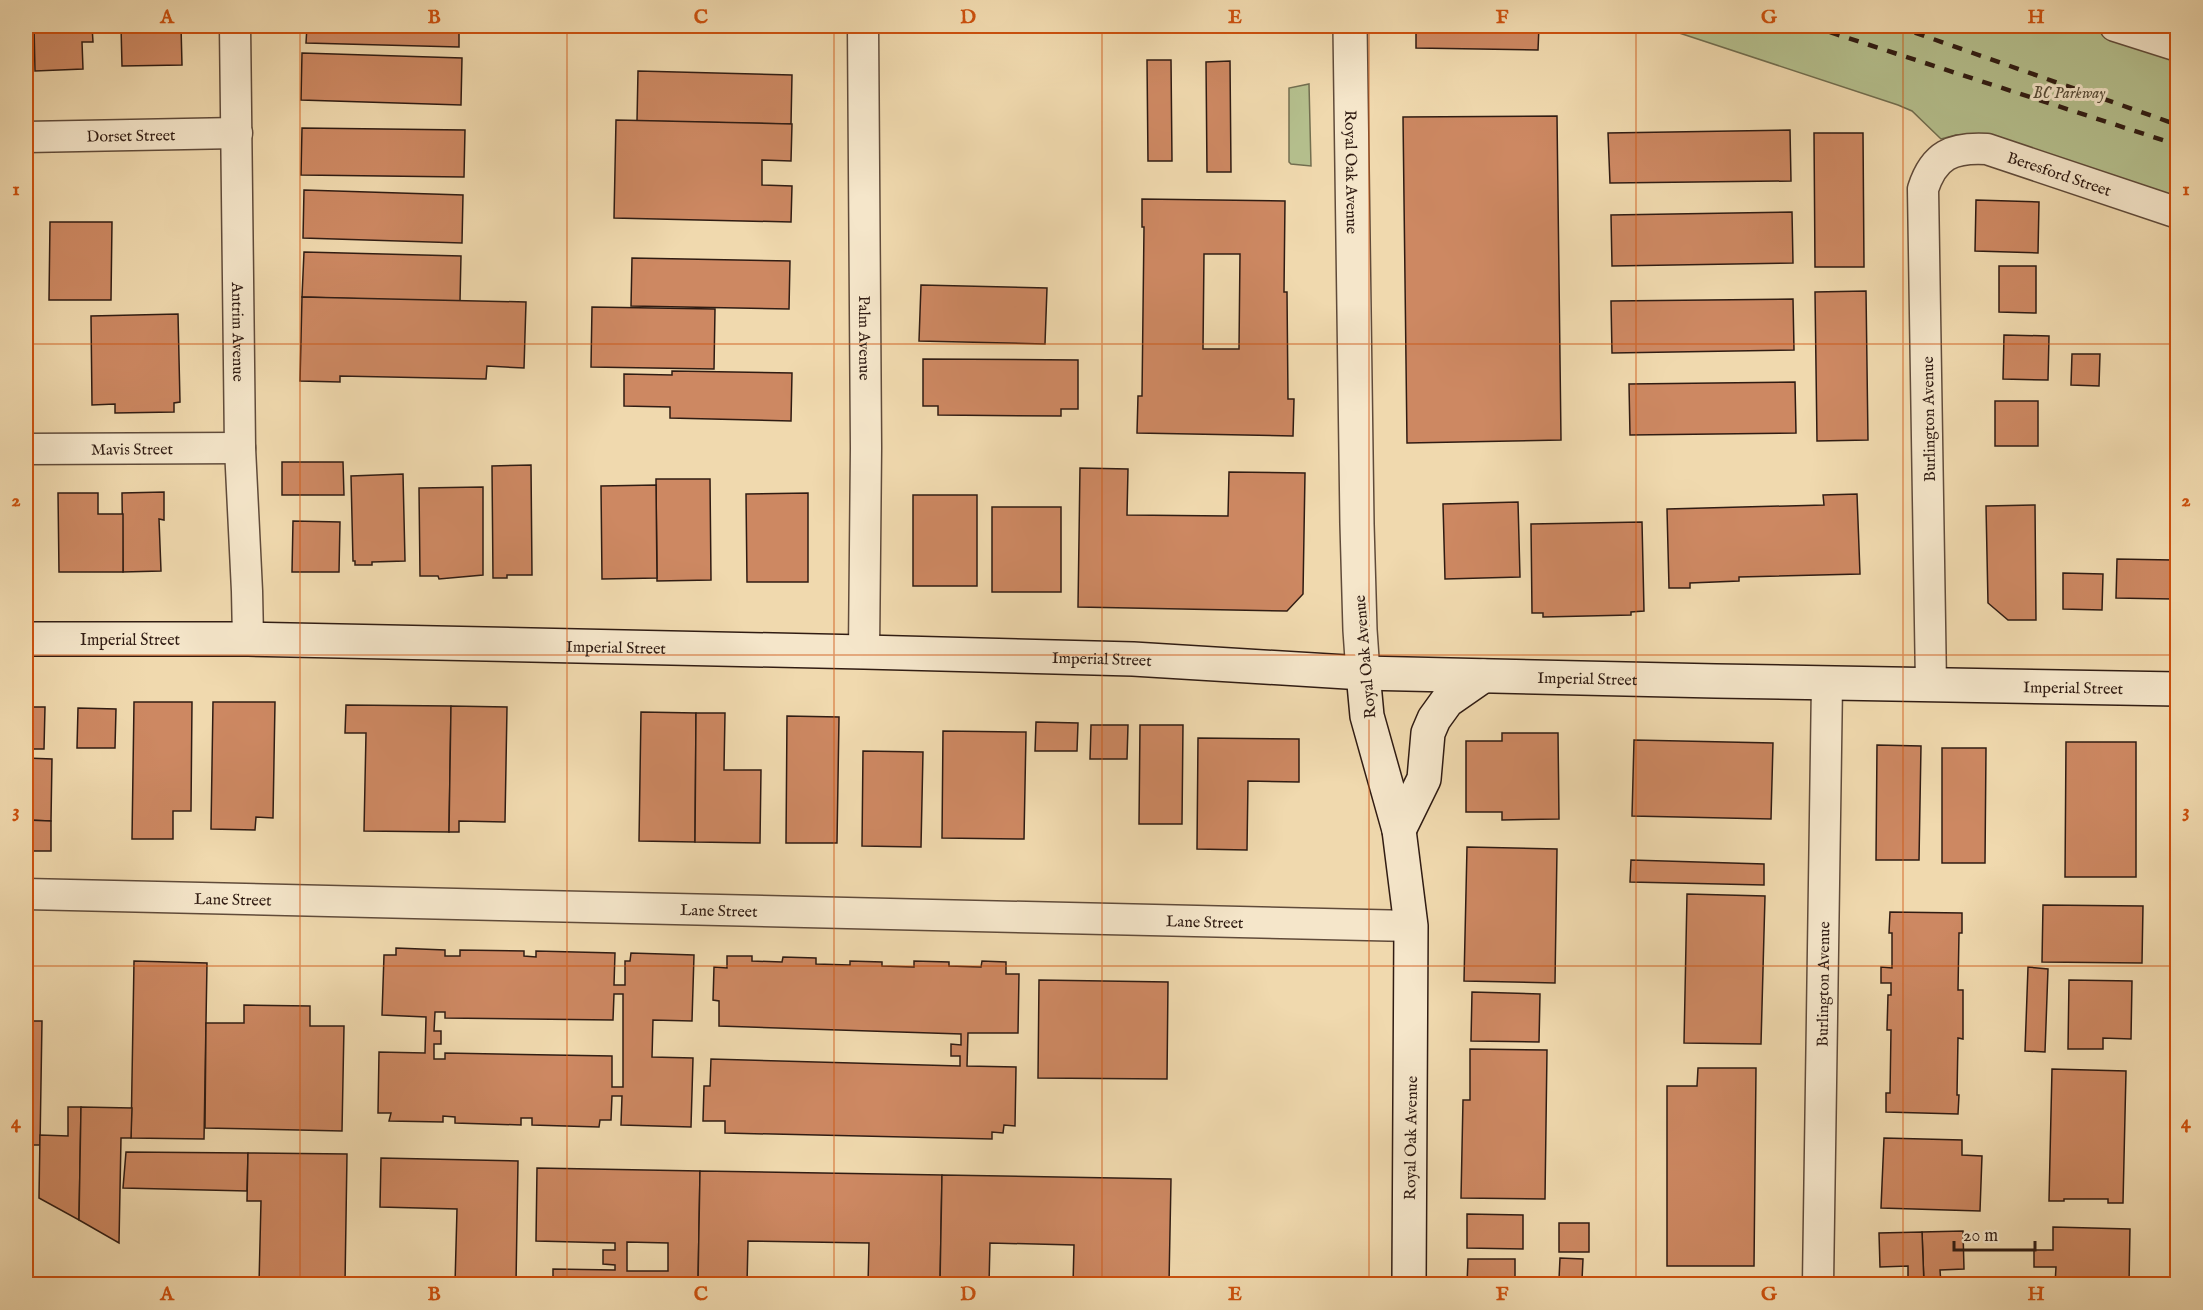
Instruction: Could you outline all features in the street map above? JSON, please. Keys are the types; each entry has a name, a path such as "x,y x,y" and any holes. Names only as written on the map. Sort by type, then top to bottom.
{"main road":[{"name":"Royal Oak Avenue","path":"1350,26 1358,536 1363,673 1367,717 1399,830 1411,926 1409,1284"},
{"name":"Imperial Street","path":"26,639 248,639 864,652 1134,659 1363,673 2178,689"},
{"path":"1399,830 1424,779 1428,733 1434,719 1447,701 1483,676"}],"street":[{"name":"Antrim Avenue","path":"235,26 240,448 248,639"},
{"name":"Palm Avenue","path":"863,26 866,448 864,652"},
{"path":"2115,26 2178,46"},
{"name":"Dorset Street","path":"26,136 237,133"},
{"name":"Beresford Street","path":"1940,158 1958,151 1987,149 2178,213"},
{"name":"Burlington Avenue","path":"1931,685 1923,189 1929,172 1940,158"},
{"name":"Mavis Street","path":"26,449 240,448"},
{"name":"Burlington Avenue","path":"1818,1284 1827,683"},
{"name":"Lane Street","path":"26,894 1411,926"}],"green space":[{"name":"BC Parkway","path":"1658,26 2079,26 2177,58 2177,198 1978,134 1956,135 1941,139 1912,111 1898,105"},
{"path":"1309,84 1311,166 1289,162 1289,88"}],"building":[{"path":"34,26 92,26 93,42 82,42 83,69 35,71"},
{"path":"121,26 181,26 182,65 122,66"},
{"path":"307,26 459,26 459,47 306,43"},
{"path":"664,26 699,26 699,29 664,28"},
{"path":"699,26 767,26 766,30"},
{"path":"1116,26 1281,26 1281,30"},
{"path":"1416,26 1539,26 1538,50 1416,48"},
{"path":"302,53 462,58 461,105 301,100"},
{"path":"1147,60 1171,60 1172,161 1148,161"},
{"path":"1230,61 1231,172 1207,172 1206,62"},
{"path":"638,71 792,75 791,124 637,121"},
{"path":"1557,116 1561,440 1407,443 1403,117"},
{"path":"616,120 792,124 791,161 762,160 762,185 792,186 791,222 614,218"},
{"path":"302,128 465,130 464,177 301,175"},
{"path":"1790,130 1791,181 1610,183 1608,133"},
{"path":"1814,133 1863,133 1864,267 1815,267"},
{"path":"304,190 463,195 462,243 303,238"},
{"path":"1142,199 1285,201 1284,292 1287,292 1288,399 1294,399 1293,436 1137,433 1138,396 1142,396 1144,227 1142,227","holes":["1204,254 1240,254 1239,349 1203,349"]},
{"path":"1976,200 2039,202 2038,253 1975,251"},
{"path":"1792,212 1793,263 1612,266 1611,215"},
{"path":"50,222 112,222 111,300 49,300"},
{"path":"304,252 461,256 460,302 302,297"},
{"path":"632,258 790,261 789,309 631,306"},
{"path":"1999,266 2036,266 2036,313 1999,312"},
{"path":"921,285 1047,288 1045,344 919,341"},
{"path":"1866,291 1868,440 1817,441 1815,292"},
{"path":"302,297 526,302 524,368 487,366 486,379 340,376 340,382 300,381"},
{"path":"1793,299 1794,350 1612,353 1611,301"},
{"path":"592,307 715,309 714,369 591,367"},
{"path":"178,314 180,402 174,403 174,412 115,413 115,404 92,405 91,316"},
{"path":"2004,335 2049,336 2048,380 2003,379"},
{"path":"2176,337 2178,337 2177,446"},
{"path":"2072,354 2100,354 2099,386 2071,385"},
{"path":"923,359 1078,360 1078,409 1061,409 1061,416 938,415 938,406 923,406"},
{"path":"672,371 792,373 791,421 670,418 670,407 624,406 624,374 672,375"},
{"path":"1795,382 1796,433 1630,435 1629,384"},
{"path":"1995,401 2038,401 2038,446 1995,446"},
{"path":"282,462 343,462 344,495 282,495"},
{"path":"531,465 532,575 507,575 507,578 493,578 492,466"},
{"path":"1080,468 1128,469 1127,515 1228,516 1229,472 1305,473 1303,594 1287,611 1078,607"},
{"path":"403,474 405,561 355,565 353,561 351,476"},
{"path":"656,479 710,479 711,580 657,581"},
{"path":"656,485 657,578 602,579 601,486"},
{"path":"483,487 483,575 439,579 438,576 420,576 419,488"},
{"path":"164,492 164,520 159,519 161,571 123,572 122,493"},
{"path":"58,493 98,493 98,514 123,514 123,572 59,572"},
{"path":"808,493 808,582 747,582 746,494"},
{"path":"1857,494 1860,574 1739,577 1739,581 1690,583 1690,588 1669,588 1667,509 1824,505 1823,495"},
{"path":"913,495 977,495 977,586 913,586"},
{"path":"1518,502 1520,577 1445,579 1443,504"},
{"path":"2035,505 2036,620 2008,620 1988,603 1986,506"},
{"path":"992,507 1061,507 1061,592 992,592"},
{"path":"293,521 340,522 339,572 292,572"},
{"path":"1642,522 1644,611 1631,612 1631,615 1543,617 1543,613 1532,613 1531,524"},
{"path":"2117,559 2172,560 2172,599 2116,598"},
{"path":"2063,573 2103,574 2102,610 2063,609"},
{"path":"134,702 192,702 191,811 173,811 173,839 132,839"},
{"path":"213,702 275,702 273,818 256,817 255,830 211,829"},
{"path":"346,705 451,706 449,832 364,831 366,733 345,733"},
{"path":"451,706 507,707 505,822 459,821 459,832 449,832"},
{"path":"26,707 45,707 44,749 26,749"},
{"path":"78,708 116,709 115,748 77,748"},
{"path":"641,712 696,713 695,842 639,841"},
{"path":"696,713 725,713 724,770 761,770 760,843 695,842"},
{"path":"787,716 839,717 837,843 786,843"},
{"path":"1036,722 1078,723 1077,751 1035,751"},
{"path":"1091,725 1128,725 1127,759 1090,759"},
{"path":"1140,725 1183,725 1182,824 1139,824"},
{"path":"943,731 1026,732 1024,839 942,838"},
{"path":"1502,733 1558,733 1559,819 1502,820 1502,812 1466,812 1466,741 1502,741"},
{"path":"1198,738 1299,739 1299,782 1248,781 1247,850 1197,849"},
{"path":"1634,740 1773,743 1771,819 1632,816"},
{"path":"2066,742 2136,742 2136,877 2065,877"},
{"path":"1877,745 1921,746 1919,860 1876,860"},
{"path":"1942,748 1986,748 1985,863 1942,863"},
{"path":"863,751 923,752 921,847 862,846"},
{"path":"26,758 52,759 51,821 26,820"},
{"path":"26,820 51,821 51,851 26,851"},
{"path":"1467,847 1557,849 1555,983 1464,981"},
{"path":"1631,860 1764,864 1764,885 1630,882"},
{"path":"1687,894 1765,896 1761,1044 1684,1043"},
{"path":"2043,905 2143,906 2142,963 2042,962"},
{"path":"1890,912 1962,913 1962,933 1959,933 1958,990 1963,990 1963,1039 1958,1038 1958,1114 1886,1112 1886,1093 1890,1093 1891,1030 1887,1030 1888,995 1891,995 1891,983 1881,983 1881,967 1892,968"},
{"path":"396,948 445,950 445,956 460,956 460,950 524,951 524,956 536,957 536,951 615,953 614,985 625,985 625,961 630,961 631,953 694,955 692,1021 653,1020 652,1057 693,1058 691,1127 621,1125 622,1096 612,1096 611,1120 600,1120 599,1127 532,1125 532,1118 521,1118 521,1125 455,1123 455,1117 443,1116 443,1122 389,1121 391,1113 378,1113 379,1052 425,1053 426,1017 382,1015 384,955 396,955","holes":["614,994 623,994 623,1087 612,1087 612,1056 445,1053 445,1059 434,1059 434,1044 441,1044 441,1031 434,1031 435,1012 445,1012 445,1018 613,1020"]},
{"path":"727,956 752,956 752,961 782,962 783,957 816,958 816,964 850,965 850,961 882,962 882,966 914,967 914,961 949,962 949,966 981,967 982,961 1006,962 1006,974 1019,974 1018,1033 968,1033 967,1066 1016,1067 1015,1126 1004,1125 1003,1133 992,1132 992,1139 725,1133 725,1121 703,1121 704,1086 710,1086 711,1059 960,1066 960,1056 951,1056 951,1044 961,1045 961,1034 719,1026 719,1001 713,1000 714,967 727,968"},
{"path":"134,961 207,963 204,1139 131,1138"},
{"path":"2028,967 2048,969 2045,1052 2025,1051"},
{"path":"1039,980 1168,982 1167,1079 1038,1078"},
{"path":"2069,980 2132,981 2131,1039 2103,1038 2103,1049 2068,1049"},
{"path":"1472,992 1540,994 1539,1042 1471,1041"},
{"path":"244,1005 310,1006 310,1026 344,1026 342,1131 205,1128 206,1023 244,1023"},
{"path":"26,1013 32,1013 32,1021 42,1021 40,1145 26,1145"},
{"path":"1470,1049 1547,1050 1545,1199 1461,1198 1463,1100 1470,1100"},
{"path":"1698,1068 1756,1068 1754,1266 1667,1266 1667,1086 1697,1086"},
{"path":"2052,1069 2126,1071 2123,1203 2108,1203 2108,1199 2049,1201"},
{"path":"68,1107 81,1107 79,1220 39,1198 40,1135 68,1136"},
{"path":"81,1107 132,1108 131,1138 121,1138 119,1243 79,1220"},
{"path":"1884,1138 1962,1140 1962,1155 1982,1156 1980,1211 1881,1208"},
{"path":"126,1152 248,1153 247,1191 123,1188"},
{"path":"248,1153 347,1154 345,1284 259,1284 261,1201 247,1201"},
{"path":"381,1158 518,1161 516,1284 455,1284 457,1209 380,1207"},
{"path":"537,1168 700,1171 698,1284 553,1284 553,1269 615,1270 615,1265 603,1264 603,1250 615,1250 615,1243 536,1241","holes":["627,1242 668,1243 668,1271 627,1271"]},
{"path":"700,1171 942,1175 940,1284 868,1284 869,1243 748,1241 747,1284 698,1284"},
{"path":"942,1175 1171,1179 1169,1284 1073,1284 1074,1245 990,1243 989,1284 940,1284"},
{"path":"1467,1214 1523,1215 1523,1249 1467,1248"},
{"path":"1559,1223 1589,1223 1589,1252 1559,1252"},
{"path":"2053,1227 2130,1229 2129,1284 2055,1284 2056,1267 2034,1267 2034,1250 2053,1250"},
{"path":"1963,1231 1964,1269 1940,1270 1941,1284 1924,1284 1922,1232"},
{"path":"1922,1232 1924,1284 1908,1284 1908,1266 1880,1267 1879,1233"},
{"path":"1560,1258 1583,1259 1582,1280 1559,1279"},
{"path":"1468,1259 1515,1259 1515,1284 1467,1284"}],"railway":[{"path":"1811,26 2178,145"},
{"path":"1896,26 2178,125"}]}
